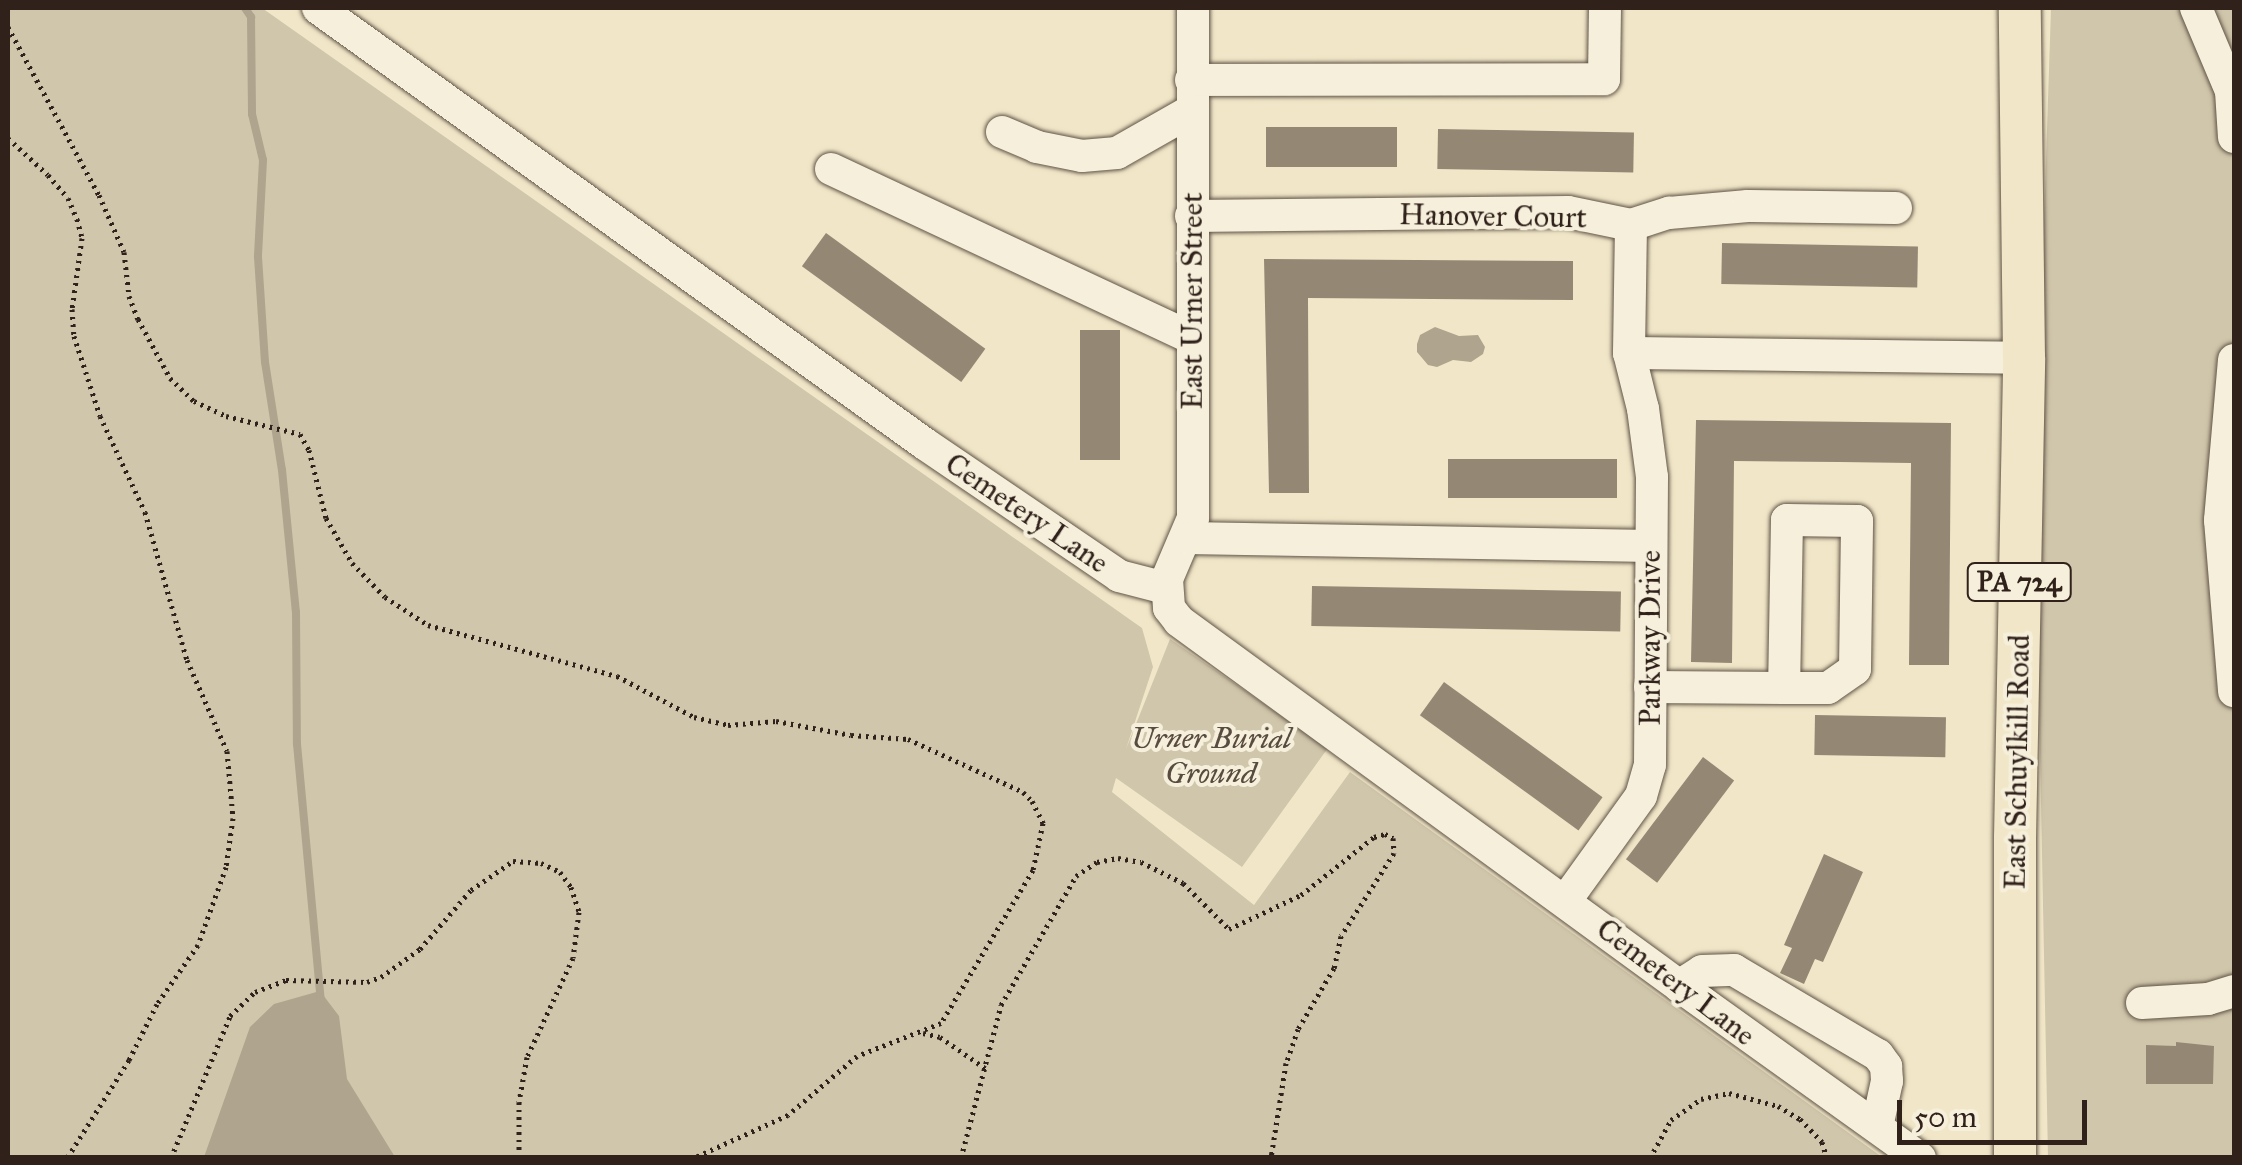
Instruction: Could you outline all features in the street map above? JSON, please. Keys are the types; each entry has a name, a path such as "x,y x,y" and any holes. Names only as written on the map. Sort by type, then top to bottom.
{"main road":[{"name":"East Schuylkill Road","path":"2016,1158 2015,838 2024,358 2020,8"}],"street":[{"name":"Cemetery Lane","path":"318,8 925,444 1120,576 1165,588 1169,608 1179,621 1920,1158"},
{"name":"East Urner Street","path":"1165,588 1188,538 1192,518 1193,8"},
{"path":"1002,132 1038,147 1082,156 1116,153 1191,95 1604,78 1605,8"},
{"path":"2196,8 2232,92 2234,138"},
{"path":"831,169 1192,338"},
{"path":"1631,224 1669,212 1728,207 1896,208"},
{"name":"Hanover Court","path":"1191,216 1568,212 1631,224 1629,353"},
{"path":"1629,353 2024,358"},
{"name":"Parkway Drive","path":"1566,900 1641,796 1650,765 1652,478 1643,409 1629,353"},
{"path":"2234,360 2227,517 2234,691"},
{"path":"1650,686 1784,688 1828,688 1854,669 1858,521 1787,520 1784,688"},
{"path":"1188,538 1650,546"},
{"path":"1679,986 1702,971 1734,970 1878,1055 1886,1066 1887,1081 1877,1127"},
{"path":"2142,1003 2208,999 2234,991"}],"path":[{"path":"8,27 99,196 124,252 129,296 170,378 194,400 226,416 300,434 326,518 352,564 385,597 428,624 617,676 711,721 728,725 776,721 850,735 908,739 1032,801 1043,823 1034,870 941,1023 857,1056 807,1101 758,1132 693,1158"},
{"path":"8,138 48,174 68,198 77,219 82,238 72,309 74,336 100,416 145,512 193,674 228,750 233,818 226,868 198,946 157,1004 129,1060 67,1158"},
{"path":"960,1158 1001,1005 1076,876 1097,862 1118,858 1163,873 1205,901 1229,929 1301,894 1374,837 1385,834 1393,838 1394,853 1341,936 1334,968 1298,1029 1286,1063 1270,1158"},
{"path":"172,1158 230,1016 254,992 291,980 368,982 402,966 471,890 513,861 541,863 560,872 577,900 578,937 527,1057 519,1102 519,1158"},
{"path":"919,1032 940,1037 985,1068"},
{"path":"1642,1158 1671,1120 1701,1099 1729,1093 1778,1106 1800,1119 1822,1142 1827,1158"},
{"path":"1650,1158 1651,1149"}],"green space":[{"name":"Urner Burial Ground","path":"8,8 262,8 1142,628 1153,667 1126,749 1170,639 1328,748 1242,867 1116,778 1112,792 1254,905 1350,772 1882,1157 8,1157"},
{"path":"2051,8 2234,8 2234,1157 2048,1158 2035,498"}],"shaded area":[{"path":"1435,327 1459,336 1478,335 1485,347 1483,354 1471,362 1453,360 1437,367 1428,365 1417,352 1417,344 1420,335"},
{"path":"320,991 339,1016 347,1079 395,1157 204,1157 250,1027 274,1004"}],"building":[{"path":"1266,127 1397,127 1397,167 1266,167"},
{"path":"1438,129 1634,132 1633,172 1437,169"},
{"path":"826,233 985,349 961,382 802,266"},
{"path":"1722,243 1918,246 1917,287 1721,284"},
{"path":"1264,259 1573,261 1573,300 1308,298 1309,493 1269,493"},
{"path":"1080,330 1120,330 1120,460 1080,460"},
{"path":"1696,420 1951,423 1949,665 1909,665 1911,463 1839,462 1734,461 1732,663 1691,662"},
{"path":"1448,459 1617,459 1617,498 1448,498"},
{"path":"1312,586 1621,591 1620,631 1311,626"},
{"path":"1444,682 1603,797 1578,830 1420,715"},
{"path":"1815,715 1946,717 1945,757 1814,755"},
{"path":"1703,757 1734,780 1657,883 1626,859"},
{"path":"1824,854 1863,872 1823,962 1815,959 1804,984 1780,973 1792,948 1784,945"},
{"path":"2176,1042 2214,1046 2213,1084 2146,1084 2146,1045 2176,1046"}],"waterway":[{"path":"245,8 251,17 252,114 263,160 258,257 265,362 282,470 296,612 297,744 321,1002"}]}
